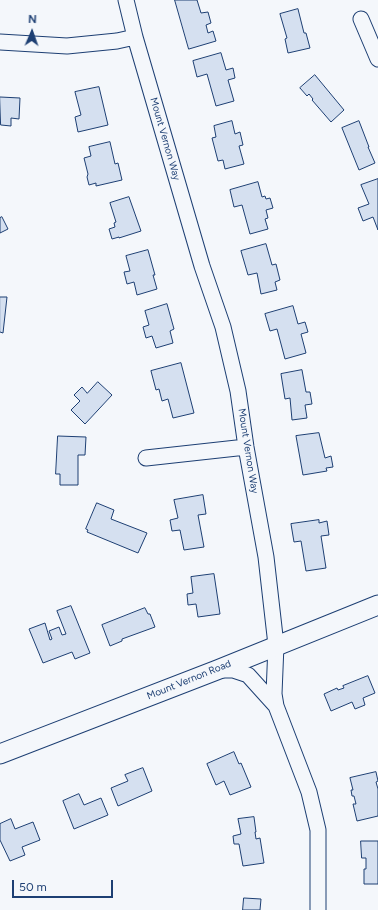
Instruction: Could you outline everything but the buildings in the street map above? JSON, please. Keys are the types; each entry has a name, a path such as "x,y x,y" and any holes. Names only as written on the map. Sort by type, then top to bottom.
{"main road":[{"name":"Mount Vernon Road","path":"0,754 218,670 276,645 378,605"}],"street":[{"name":"Mount Vernon Way","path":"126,0 135,37 202,266 223,327 238,391 246,447 266,557 276,645 274,694 276,706 309,792 318,830 318,910"},
{"path":"361,19 378,59"},
{"path":"0,42 67,46 117,41 135,37"},
{"path":"146,458 246,447"},
{"path":"218,670 233,670 248,675 276,706"}]}
